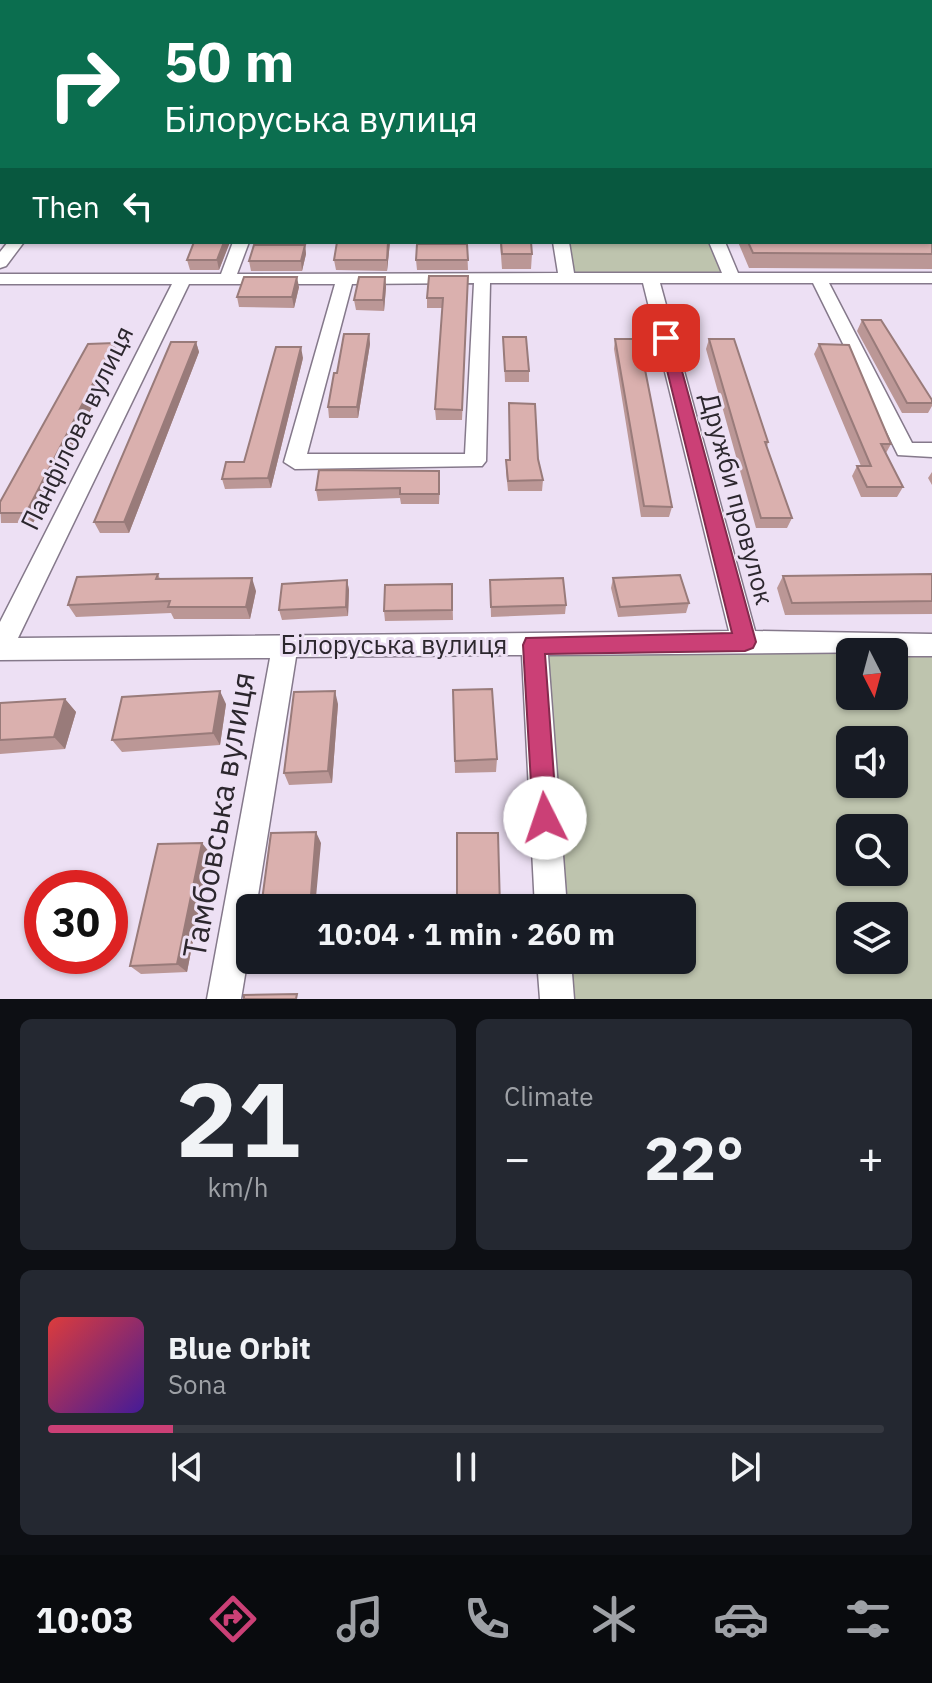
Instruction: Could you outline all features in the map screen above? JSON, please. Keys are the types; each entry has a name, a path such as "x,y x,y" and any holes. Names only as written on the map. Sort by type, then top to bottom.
{"street":[{"path":"0,263 14,244"},
{"path":"228,277 240,244"},
{"path":"561,244 567,278"},
{"path":"718,244 732,278"},
{"name":"Панфілова вулиця","path":"0,648 184,277"},
{"path":"818,277 905,450 932,450"},
{"path":"345,278 295,462 475,461 482,279"},
{"name":"Дружби провулок","path":"650,278 745,642"},
{"path":"0,279 932,278"},
{"name":"Білоруська вулиця","path":"0,648 745,642 932,645"},
{"name":"Тамбовська вулиця","path":"224,999 285,644"},
{"path":"534,645 550,894"},
{"path":"555,974 557,999"}],"green space":[{"path":"561,244 718,244 732,278 567,278"},
{"path":"534,645 836,647 836,710 908,710 908,647 932,647 932,999 557,999 555,974 696,974 696,894 550,894"}],"building":[{"path":"193,244 223,244 217,260 187,260"},
{"path":"337,244 388,244 387,260 334,260"},
{"path":"417,244 467,244 468,260 416,260"},
{"path":"501,244 531,244 532,254 502,254"},
{"path":"749,244 932,244 932,254 753,253"},
{"path":"254,245 305,245 301,261 249,261"},
{"path":"429,276 468,276 462,410 435,409 443,298 427,298"},
{"path":"244,277 297,277 292,297 237,297"},
{"path":"359,277 385,277 383,300 354,300"},
{"path":"862,320 881,320 932,403 907,403"},
{"path":"344,334 369,334 357,407 328,407 334,373 337,373"},
{"path":"503,337 526,337 529,371 505,371"},
{"path":"615,339 639,339 672,507 644,506"},
{"path":"709,339 734,339 792,518 761,518"},
{"path":"171,342 196,342 124,522 94,522"},
{"path":"114,343 26,513 0,513 0,502 88,344"},
{"path":"819,344 849,345 891,444 881,444 903,487 867,487 857,466 871,466"},
{"path":"276,347 301,347 268,478 222,479 226,462 244,462"},
{"path":"509,403 535,404 538,459 543,480 508,481"},
{"path":"319,470 439,471 439,494 400,494 400,488 316,490"},
{"path":"158,574 156,579 252,578 246,607 168,607 170,601 68,605 77,577"},
{"path":"932,574 932,601 792,603 783,576"},
{"path":"680,575 689,603 620,607 613,578"},
{"path":"563,578 566,605 491,607 490,580"},
{"path":"347,580 346,607 279,610 282,584"},
{"path":"452,584 452,610 384,611 385,585"},
{"path":"492,689 497,759 455,761 453,690"},
{"path":"220,691 213,733 112,740 122,697"},
{"path":"335,691 328,771 284,773 294,692"},
{"path":"65,699 54,737 0,740 0,703"},
{"path":"316,832 311,894 263,894 271,833"},
{"path":"457,833 498,833 500,894 457,894"},
{"path":"202,843 177,964 130,966 158,844"},
{"path":"297,994 296,999 244,999 244,995"}],"route":[{"path":"545,818 534,645 745,642 666,338"}]}
